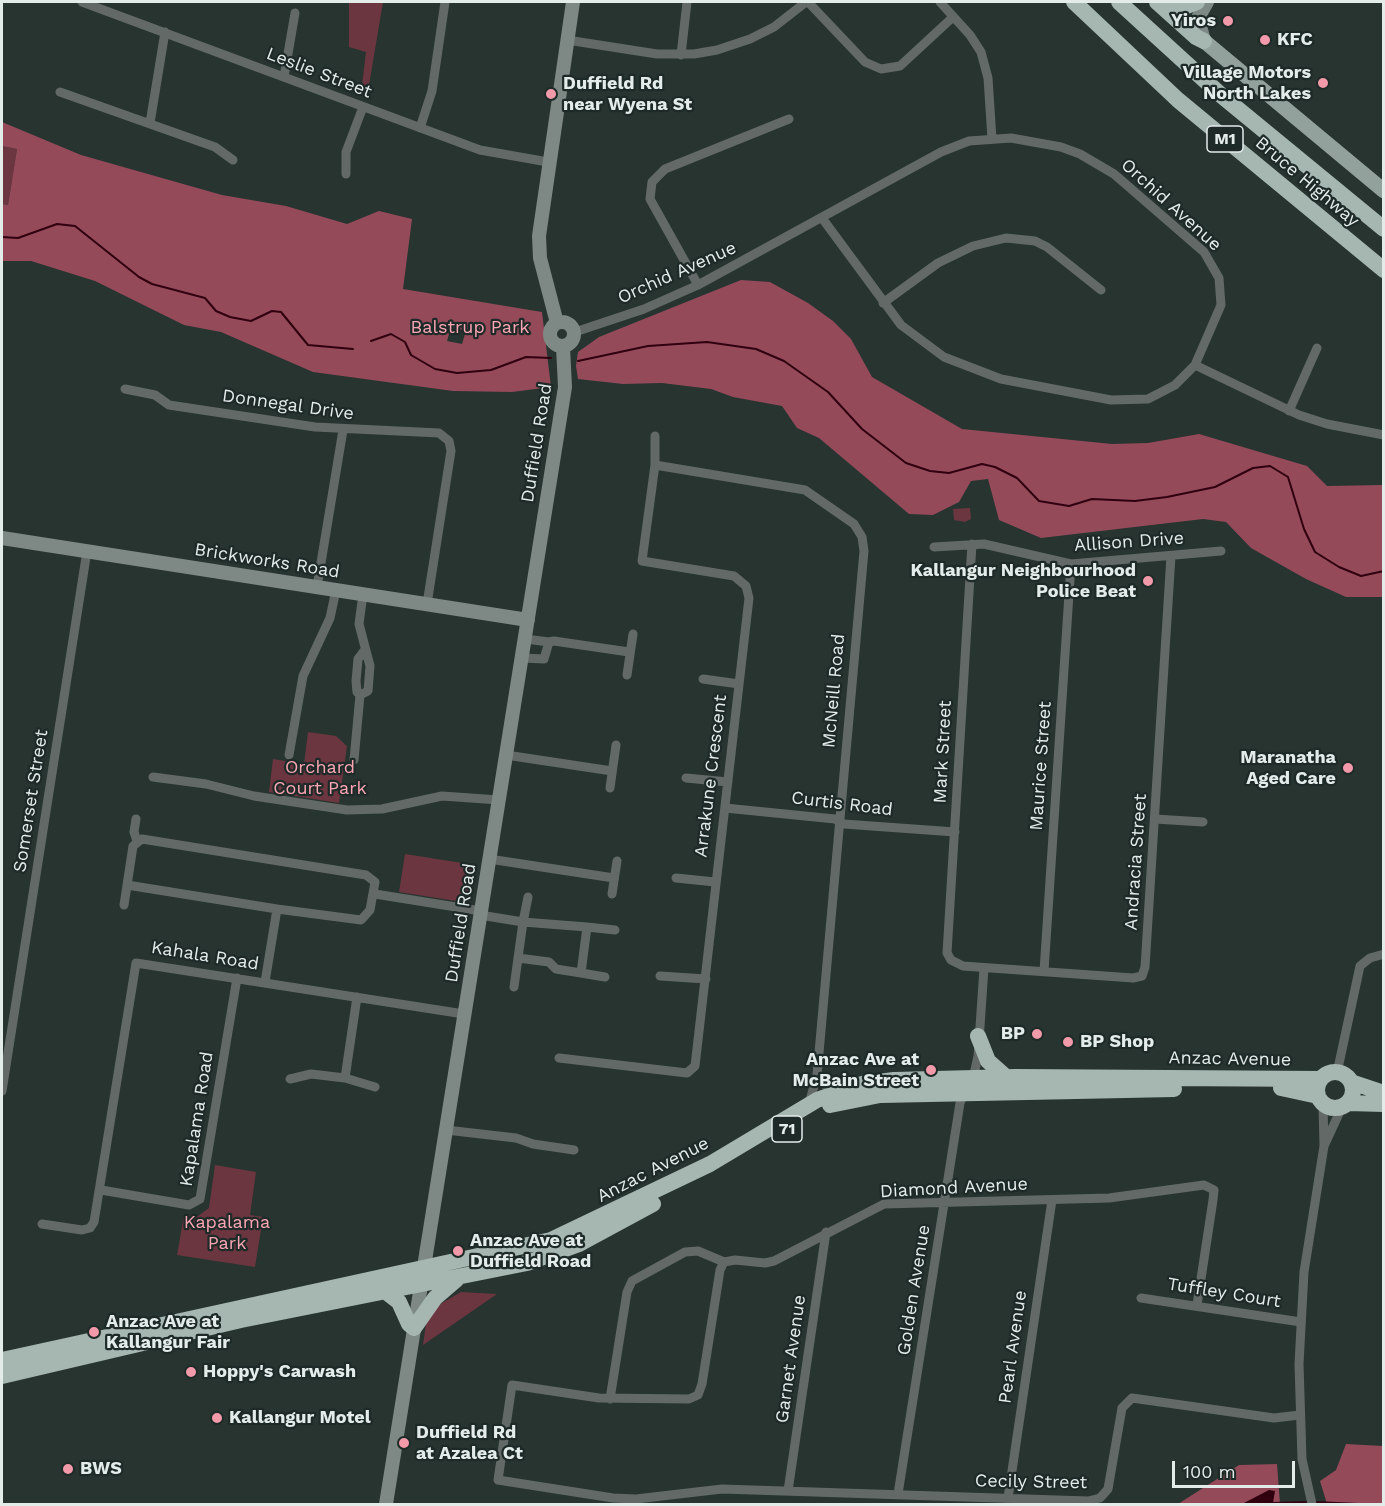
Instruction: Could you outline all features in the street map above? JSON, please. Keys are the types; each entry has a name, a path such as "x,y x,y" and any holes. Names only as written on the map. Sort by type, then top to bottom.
{"highway":[{"name":"Bruce Highway","path":"1074,2 1178,100 1383,270"},
{"name":"Bruce Highway","path":"1119,2 1222,96 1383,229"},
{"path":"1159,3 1184,8 1197,2"},
{"path":"1159,3 1196,37 1204,41"},
{"path":"978,1036 988,1061 1006,1077"},
{"path":"1337,1072 1351,1082 1383,1093"},
{"name":"71","path":"1321,1079 1337,1072"},
{"name":"Anzac Avenue","path":"2,1376 241,1320 386,1292 422,1277 459,1278 527,1263 572,1247 726,1167 807,1116 831,1105 867,1096 968,1085 1006,1077 1321,1079"},
{"path":"1321,1079 1317,1087 1321,1100"},
{"name":"Anzac Avenue","path":"2,1360 422,1277 533,1245 575,1230 710,1164 808,1104 835,1092 876,1081 968,1085 1293,1089 1321,1100"},
{"path":"1345,1105 1352,1096 1351,1082"},
{"name":"71","path":"1321,1100 1329,1107 1383,1104"},
{"path":"386,1292 399,1302 409,1324 414,1328 435,1298 459,1278"}],"main road":[{"path":"1204,41 1383,191"}],"street":[{"name":"Leslie Street","path":"82,2 486,152 548,162"},
{"path":"420,128 432,91 445,2"},
{"path":"558,323 542,269 539,236 573,2"},
{"path":"681,55 687,2"},
{"path":"567,40 631,51 681,55 717,50 750,39 774,27 807,2 865,62 881,69 900,66 953,17"},
{"path":"940,2 975,42 986,66 993,139"},
{"path":"1204,41 1198,18 1207,2"},
{"path":"284,77 295,14"},
{"path":"150,123 165,32"},
{"path":"60,92 215,147 232,160"},
{"path":"346,174 346,152 363,107"},
{"path":"698,285 650,199 652,182 665,169 789,119"},
{"name":"Orchid Avenue","path":"575,332 644,309 698,285 941,153 969,141 993,139 1020,139 1046,143 1080,154 1099,164 1204,252 1219,278 1221,305 1195,365 1185,377 1168,390 1148,399 1111,400 1012,381 986,375 944,357 901,325 822,218"},
{"path":"883,303 938,263 973,246 1006,238 1035,241 1047,247 1101,290"},
{"path":"558,323 568,323 575,332 572,342 563,347 556,345 550,338 551,329 558,323"},
{"name":"Duffield Road","path":"386,1504 566,379 563,347"},
{"path":"1288,411 1317,348"},
{"path":"1195,365 1288,411 1327,424 1383,435"},
{"name":"Donnegal Drive","path":"125,388 155,395 169,405 343,430 439,433 449,441 452,451 427,604"},
{"path":"317,587 343,430"},
{"name":"Arrakune Crescent","path":"559,1058 687,1073 695,1066 749,598 746,586 734,576 642,561 655,465 655,436"},
{"name":"McNeill Road","path":"655,465 805,490 859,530 864,551 817,1075 808,1104"},
{"name":"Brickworks Road","path":"2,538 528,620"},
{"name":"Mark Street","path":"951,960 947,945 972,544"},
{"name":"Allison Drive","path":"934,547 994,545 1071,564 1221,552"},
{"name":"Somerset Street","path":"2,1091 87,552"},
{"name":"Andracia Street","path":"951,960 963,966 984,968 1133,978 1142,976 1146,967 1171,556"},
{"name":"Maurice Street","path":"1044,971 1071,564"},
{"path":"289,755 303,676 330,618 336,590"},
{"path":"354,760 360,695 356,689 358,659 364,651 359,624 366,595"},
{"path":"627,675 633,634"},
{"path":"525,639 629,652"},
{"path":"522,658 544,659 549,642"},
{"path":"703,679 739,684"},
{"path":"610,788 616,745"},
{"path":"506,755 612,771"},
{"path":"153,777 206,784 255,796 347,810 382,809 442,796 499,800"},
{"path":"686,778 728,782"},
{"name":"Curtis Road","path":"725,808 955,832"},
{"path":"136,819 134,832 137,841"},
{"path":"1155,819 1203,822"},
{"path":"124,905 127,885 133,846 137,841 145,839 366,875 375,882 375,894 368,915 357,921 127,885"},
{"path":"489,859 614,878"},
{"path":"612,894 617,861"},
{"path":"676,878 715,882"},
{"path":"375,894 523,922 615,930"},
{"path":"514,987 528,897"},
{"path":"265,982 277,909"},
{"path":"581,973 587,927"},
{"path":"1337,1072 1360,966 1370,958 1383,954"},
{"path":"518,958 549,962 556,969 604,977"},
{"name":"Kahala Road","path":"42,1224 82,1230 90,1228 94,1222 136,963 464,1014"},
{"name":"Golden Avenue","path":"898,1494 960,1104 978,1056 984,968"},
{"path":"660,976 705,979"},
{"name":"Kapalama Road","path":"101,1190 189,1205 200,1199 237,978"},
{"path":"345,1074 357,998"},
{"path":"290,1079 311,1074 345,1074 375,1087"},
{"path":"817,1075 821,1082 835,1092"},
{"path":"1312,1504 1302,1459 1301,1322 1311,1218 1324,1146 1321,1100"},
{"path":"1324,1146 1345,1105"},
{"path":"446,1130 516,1138 533,1144 574,1150"},
{"name":"Diamond Avenue","path":"724,1262 735,1260 765,1263 774,1261 826,1232 884,1204 1109,1198 1204,1185 1214,1190 1197,1305"},
{"name":"Pearl Avenue","path":"1008,1498 1052,1200"},
{"name":"Garnet Avenue","path":"788,1491 826,1232"},
{"path":"698,1251 724,1262 720,1270 702,1384 698,1395 689,1399 610,1399 627,1292 632,1281 685,1252 698,1251"},
{"name":"Tuffley Court","path":"1141,1298 1301,1322"},
{"name":"Cecily Street","path":"610,1399 512,1385 498,1480 613,1498 636,1499 722,1490 1088,1501 1100,1498 1110,1484 1122,1408 1132,1398 1274,1418 1300,1415"},
{"path":"686,1504 687,1493"}],"green space":[{"path":"349,2 383,2 367,97 361,94 366,52 349,47"},
{"name":"Balstrup Park","path":"2,122 81,155 222,195 286,206 347,224 379,211 412,219 403,289 542,312 551,387 512,392 453,391 313,372 221,332 184,325 95,281 31,261 2,261 2,204 8,205 17,149 2,146","holes":["451,327 466,331 462,344 447,341"]},
{"path":"2,146 17,149 8,205 2,204"},
{"path":"741,280 770,282 808,303 833,321 851,339 872,377 962,429 1112,444 1148,443 1199,434 1307,466 1327,486 1383,485 1383,597 1346,597 1306,579 1251,548 1226,522 1203,519 1041,538 999,520 988,479 971,481 959,502 933,515 909,514 819,438 797,428 782,406 733,397 711,389 662,383 623,384 578,379 576,366 578,352 599,337"},
{"path":"970,508 971,519 965,522 954,520 953,509"},
{"name":"Orchard Court Park","path":"308,732 336,736 347,746 339,803 269,792 273,759 304,764"},
{"path":"405,854 475,865 469,903 399,892"},
{"name":"Kapalama Park","path":"215,1165 256,1172 250,1215 263,1217 255,1267 177,1255 184,1215 198,1216 209,1208"},
{"path":"461,1292 497,1294 423,1345 427,1317 442,1303"},
{"path":"1346,1444 1383,1446 1383,1504 1327,1504 1320,1481 1336,1470"},
{"path":"1277,1464 1280,1504 1178,1504 1239,1465"}],"shaded area":[{"path":"1269,1490 1275,1491 1273,1503 1242,1504"}],"waterway":[{"path":"2,237 18,238 57,224 75,226 139,277 152,284 205,298 216,311 230,317 251,321 272,311 281,312 308,345 353,349"},
{"path":"371,341 391,334 405,342 411,355 435,369 457,373 491,370 526,357 551,358"},
{"path":"578,361 648,346 707,342 756,349 784,361 828,392 862,429 906,463 930,471 949,473 982,464 995,467 1017,478 1039,501 1069,506 1092,499 1135,501 1167,497 1215,487 1253,468 1270,466 1288,477 1304,529 1315,552 1339,567 1361,576 1384,571"},
{"path":"1273,1503 1309,1502"},
{"path":"1315,1502 1358,1504"}],"place":[{"name":"Yiros","path":"1228,21"},
{"name":"KFC","path":"1265,40"},
{"name":"Village Motors North Lakes","path":"1323,83"},
{"name":"Duffield Rd near Wyena St","path":"551,94"},
{"name":"Kallangur Neighbourhood Police Beat","path":"1148,581"},
{"name":"Maranatha Aged Care","path":"1348,768"},
{"name":"BP","path":"1037,1034"},
{"name":"BP Shop","path":"1068,1042"},
{"name":"Anzac Ave at McBain Street","path":"931,1070"},
{"name":"Anzac Ave at Duffield Road","path":"458,1251"},
{"name":"Anzac Ave at Kallangur Fair","path":"94,1332"},
{"name":"Hoppy's Carwash","path":"191,1372"},
{"name":"Kallangur Motel","path":"217,1418"},
{"name":"Duffield Rd at Azalea Ct","path":"404,1443"},
{"name":"BWS","path":"68,1469"}]}
